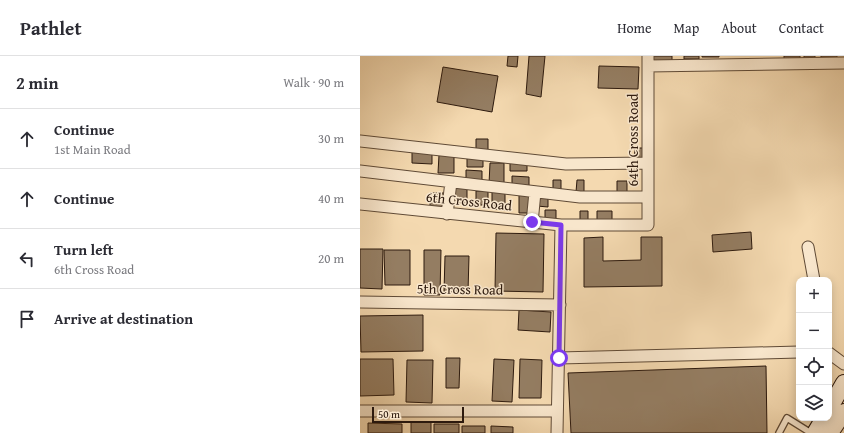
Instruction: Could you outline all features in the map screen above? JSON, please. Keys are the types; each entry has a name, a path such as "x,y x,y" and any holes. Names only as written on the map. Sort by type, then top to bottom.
{"main road":[{"path":"832,404 844,383"},
{"path":"830,433 844,412"},
{"path":"815,433 822,421"}],"street":[{"path":"648,61 844,63"},
{"name":"64th Cross Road","path":"648,61 648,225"},
{"path":"360,141 566,164 648,164"},
{"path":"360,171 580,197 648,197"},
{"path":"447,214 451,182"},
{"path":"532,222 535,192"},
{"name":"6th Cross Road","path":"360,204 561,225 648,225"},
{"path":"557,433 561,225"},
{"path":"808,247 813,277"},
{"name":"5th Cross Road","path":"360,302 560,306"},
{"path":"559,358 796,352"},
{"path":"832,355 844,364"},
{"path":"360,412 557,411"}],"lane":[{"path":"779,433 787,418 811,433"}],"building":[{"path":"508,56 518,56 517,67 507,66"},
{"path":"529,56 545,56 541,97 526,94"},
{"path":"651,56 672,56 672,61 652,62"},
{"path":"684,56 699,56 699,59 684,59"},
{"path":"719,56 719,57 702,57"},
{"path":"784,56 800,56 800,61 784,61"},
{"path":"804,56 815,56 815,59 804,59"},
{"path":"821,56 837,56 837,60 821,60"},
{"path":"599,66 639,67 638,89 598,88"},
{"path":"443,67 498,76 492,112 437,102"},
{"path":"476,139 488,139 488,152 476,152"},
{"path":"635,148 643,148 643,163 634,163"},
{"path":"412,151 432,152 432,164 412,163"},
{"path":"439,155 454,155 454,173 438,173"},
{"path":"467,157 483,157 483,167 467,167"},
{"path":"510,161 527,161 527,171 510,171"},
{"path":"490,163 504,163 504,185 489,184"},
{"path":"466,170 482,171 482,181 466,181"},
{"path":"512,176 529,177 529,187 512,186"},
{"path":"553,180 561,180 561,193 553,193"},
{"path":"577,180 584,180 584,192 576,192"},
{"path":"617,181 627,181 627,193 617,193"},
{"path":"454,188 467,188 467,203 454,203"},
{"path":"476,191 488,191 488,205 476,205"},
{"path":"492,191 505,191 505,210 492,209"},
{"path":"430,193 445,193 445,207 430,207"},
{"path":"519,193 530,193 530,213 519,213"},
{"path":"537,195 548,196 548,207 537,206"},
{"path":"545,210 556,210 556,220 545,220"},
{"path":"580,211 588,211 588,222 580,222"},
{"path":"597,211 612,211 612,223 597,223"},
{"path":"751,232 752,249 713,252 712,235"},
{"path":"496,233 544,234 543,292 495,291"},
{"path":"603,237 603,261 641,260 641,237 662,237 662,286 584,287 584,238"},
{"path":"360,249 383,249 382,289 360,288"},
{"path":"384,250 410,250 410,285 385,285"},
{"path":"424,250 441,250 440,295 424,295"},
{"path":"445,256 469,256 468,292 444,292"},
{"path":"519,310 551,312 550,332 518,330"},
{"path":"423,315 423,351 361,352 360,316"},
{"path":"446,358 460,358 459,388 446,388"},
{"path":"360,359 393,359 394,395 360,396"},
{"path":"494,359 514,360 512,402 492,401"},
{"path":"520,359 542,360 541,398 519,398"},
{"path":"407,360 433,360 432,403 406,402"},
{"path":"766,366 767,433 571,433 568,373"},
{"path":"411,422 431,422 431,433 411,433"},
{"path":"368,423 402,424 402,433 368,433"},
{"path":"434,424 459,424 459,433 434,433"},
{"path":"462,426 485,426 485,433 462,433"},
{"path":"491,426 513,427 513,433 491,433"}],"route":[{"path":"532,222 561,225 559,358"}]}
